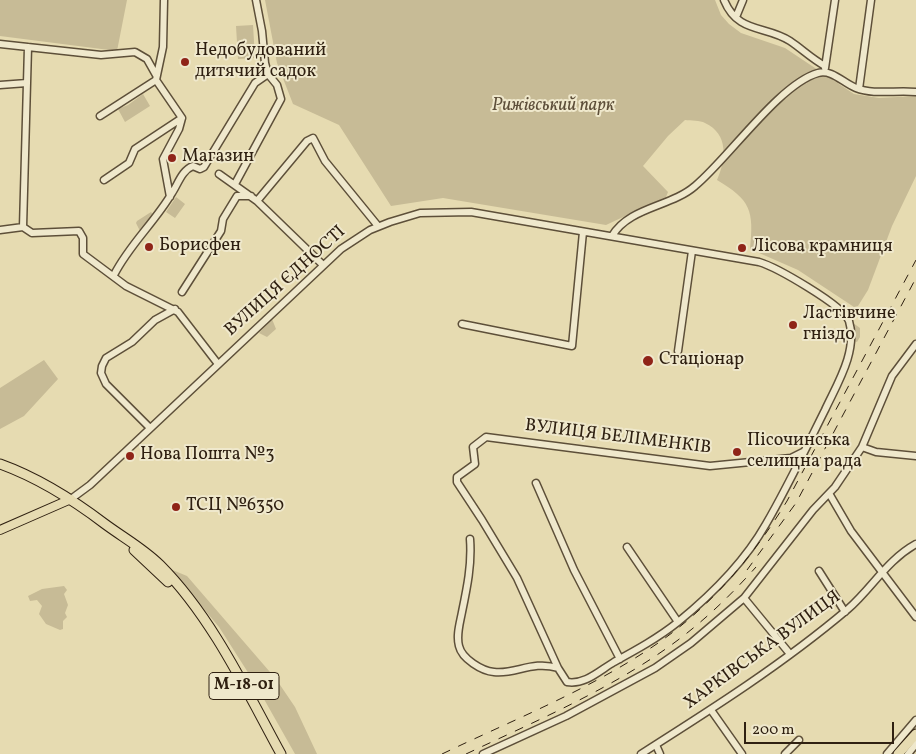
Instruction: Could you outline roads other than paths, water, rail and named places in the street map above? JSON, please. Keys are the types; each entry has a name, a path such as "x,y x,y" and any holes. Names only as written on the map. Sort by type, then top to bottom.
{"highway":[{"name":"М-18-01","path":"0,464 36,479 72,499 109,527 132,541 160,564 181,588 223,647 281,754"},
{"path":"898,754 916,734"}],"main road":[{"path":"0,530 72,499"}],"street":[{"path":"100,116 156,78 163,47 164,0"},
{"path":"235,184 279,104 281,95 274,79 268,74 256,0"},
{"path":"724,0 729,12 754,29 784,38 825,69 859,89 916,92"},
{"path":"736,17 743,0"},
{"path":"825,69 836,0"},
{"path":"859,89 871,0"},
{"path":"0,44 101,55 135,52 147,59 156,78 182,118 180,129 163,158 170,197"},
{"path":"22,227 28,47"},
{"path":"612,236 622,223 692,189 777,101 811,76 825,69"},
{"path":"114,276 122,259 170,197 188,169 193,166 200,170 204,167 255,83 268,74"},
{"path":"0,85 27,83"},
{"path":"104,180 129,163 135,149 182,118"},
{"path":"254,198 310,138 313,138 325,162 378,226"},
{"path":"219,174 254,198 323,265"},
{"path":"182,292 221,231 223,219 237,196 254,198"},
{"name":"ВУЛИЦЯ ЄДНОСТІ","path":"72,499 323,265 357,238 378,226 420,213 471,212 692,250 768,265 786,274 845,314 850,333 848,357 804,451"},
{"path":"0,230 22,227 30,233 79,231 83,238 83,254 126,286 175,309 218,364"},
{"path":"462,324 572,346 583,232"},
{"path":"678,351 692,250"},
{"path":"150,428 106,384 101,372 103,362 136,338 155,320 175,309"},
{"path":"483,754 566,716 655,668 691,643 744,598 813,510 830,495 862,447 892,376 916,344"},
{"name":"ВУЛИЦЯ БЕЛІМЕНКІВ","path":"558,668 517,578 457,482 457,477 475,464 473,448 486,437 710,466 791,458 804,451"},
{"path":"862,447 876,452 916,456"},
{"path":"470,539 469,573 457,637 459,648 463,655 485,670 497,673 547,664 558,668 567,682 575,684 582,682 646,644 678,622 731,570 766,524 804,451"},
{"path":"536,483 574,570 620,659"},
{"path":"830,495 852,531 916,617"},
{"name":"ХАРКІВСЬКА ВУЛИЦЯ","path":"641,754 711,710 845,612 882,570 916,544"},
{"path":"627,547 678,622"},
{"path":"819,571 845,612"},
{"path":"744,598 790,654"},
{"path":"711,710 742,754"},
{"path":"887,754 916,720"},
{"path":"786,754 799,740"},
{"path":"908,754 916,744"},
{"path":"656,745 660,754"}],"railway":[{"path":"442,754 609,674 680,627 715,595 761,540 787,501 916,260"},
{"path":"747,570 796,503 916,278"},
{"path":"466,754 548,716 602,688 653,657 709,615 756,567"}],"place":[{"name":"Недобудований дитячий садок","path":"185,62"},
{"name":"Магазин","path":"172,158"},
{"name":"Борисфен","path":"149,247"},
{"name":"Лісова крамниця","path":"742,248"},
{"name":"Ластівчине гніздо","path":"793,325"},
{"name":"Стаціонар","path":"648,361"},
{"name":"Пісочинська селищна рада","path":"737,452"},
{"name":"Нова Пошта №3","path":"130,456"},
{"name":"ТСЦ №6350","path":"176,507"}],"park label":[{"name":"Рижівський парк","path":"553,107"}]}
